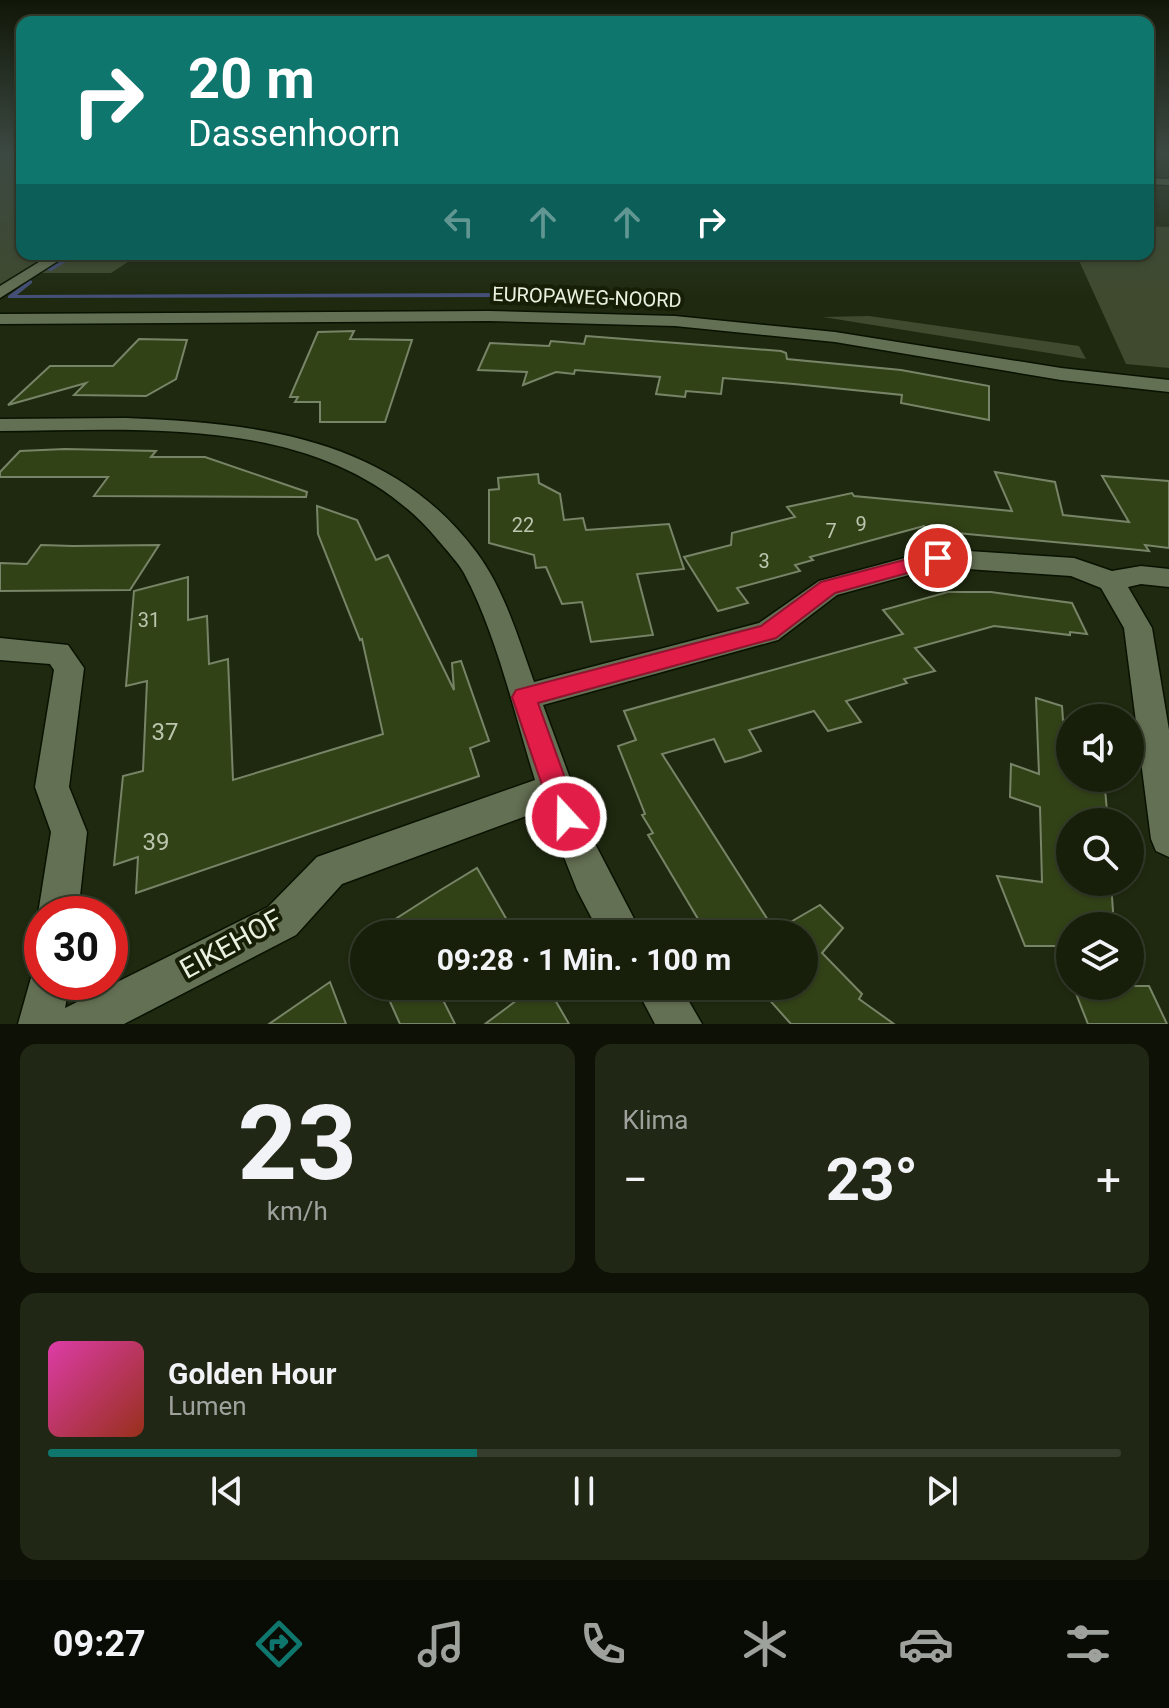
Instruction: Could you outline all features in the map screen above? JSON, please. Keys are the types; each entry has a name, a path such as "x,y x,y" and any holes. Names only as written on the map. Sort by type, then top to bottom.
{"street":[{"path":"0,293 52,260"},
{"name":"EUROPAWEG-NOORD","path":"0,319 489,316 675,321 835,337 1061,374 1169,386"},
{"path":"0,425 189,425 276,437 323,450 359,466 400,489 434,516 469,559 494,612 555,789 598,898 613,920"},
{"path":"524,697 768,632 828,588 938,558 1074,567 1111,581 1141,575 1169,578"},
{"path":"1111,581 1138,628 1169,839"},
{"path":"0,649 58,653 69,668 52,787 69,832 60,896"},
{"name":"EIKEHOF","path":"79,1024 282,921 330,870 555,789"},
{"path":"40,1024 45,1000"},
{"path":"665,1000 680,1024"}],"green space":[{"path":"0,201 16,201 16,260 42,260 0,285"},
{"path":"1154,226 1169,227 1169,368 1126,364 1079,260 1154,260"},
{"path":"58,260 131,260 111,273 37,273"},
{"path":"869,316 1079,346 1086,359 823,317"}],"building":[{"path":"354,331 350,339 412,340 385,422 320,422 320,402 295,402 298,397 290,397 318,332"},
{"path":"586,336 781,351 786,353 787,359 901,370 989,386 989,420 901,403 902,395 794,384 723,378 721,394 686,391 685,397 656,394 660,377 575,370 574,374 556,372 523,385 527,372 478,370 490,343 549,346 551,341 584,344"},
{"path":"139,339 187,340 176,379 146,396 74,395 86,383 8,405 50,366 113,366"},
{"path":"20,451 156,451 151,457 205,457 307,492 306,497 94,496 108,477 0,477 0,472"},
{"path":"995,472 1055,482 1063,515 1129,522 1102,476 1169,481 1169,548 1145,545 1149,551 925,530 924,526 810,557 813,560 795,565 800,571 737,588 748,603 718,611 684,557 731,545 732,533 795,517 787,507 852,493 854,496 1012,511"},
{"path":"538,474 539,483 560,494 564,520 583,518 586,530 669,524 684,569 637,574 653,635 591,642 582,602 562,604 546,567 536,568 534,555 489,543 489,490 499,489 498,478"},
{"path":"317,506 357,520 376,560 388,555 454,690 452,663 461,661 489,741 470,748 479,776 136,893 138,857 114,865 123,776 143,771 147,681 126,686 134,591 188,577 188,620 207,616 209,664 228,659 233,780 383,734 362,639 318,534"},
{"path":"41,545 159,545 130,590 0,591 0,563 27,564"},
{"path":"948,592 991,592 1072,603 1087,634 1070,632 1070,635 994,626 915,648 935,671 904,679 907,683 846,701 861,722 828,731 814,711 749,730 761,751 743,757 725,762 714,739 662,754 768,920 699,920 648,835 653,833 642,815 645,814 618,746 636,740 624,711 903,634 883,610"},
{"path":"1036,698 1056,704 1056,792 1105,792 1107,808 1056,808 1056,896 1112,896 1113,912 1056,912 1056,946 1025,946 997,876 1042,882 1040,807 1010,797 1011,764 1039,774"},
{"path":"477,868 507,920 394,920"},
{"path":"820,905 843,928 822,953 862,994 859,999 894,1024 791,1024 770,1000 818,1000 818,920 794,920"},
{"path":"330,982 346,1024 269,1024"},
{"path":"1144,986 1149,986 1167,1024 1088,1024 1079,1000 1144,1000"},
{"path":"389,1000 443,1000 455,1024 400,1024"},
{"path":"517,1000 555,1000 569,1024 485,1024"}],"waterway":[{"path":"49,270 66,260"},
{"path":"30,282 10,297 532,295"}],"route":[{"path":"566,817 524,697 768,632 828,588 938,558"}]}
